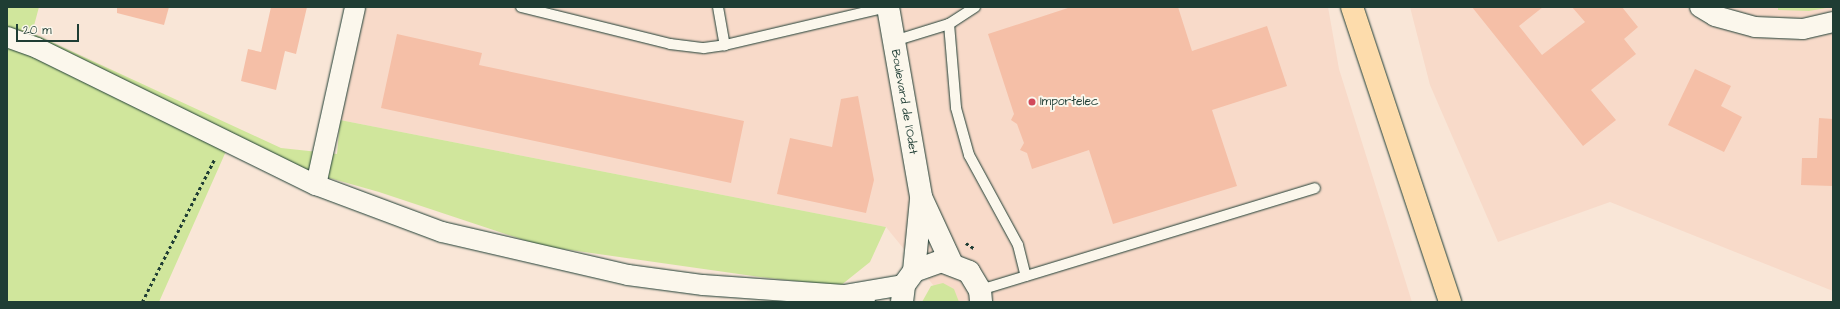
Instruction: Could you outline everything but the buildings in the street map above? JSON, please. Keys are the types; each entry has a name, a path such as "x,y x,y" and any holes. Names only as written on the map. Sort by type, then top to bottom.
{"main road":[{"path":"1352,7 1450,302"}],"street":[{"path":"316,186 355,7"},
{"name":"Boulevard de l'Odet","path":"888,7 921,197 951,262"},
{"path":"1700,7 1715,16 1755,27 1803,30 1833,22"},
{"path":"7,37 37,48 316,186 442,232 628,275 704,285 844,295 907,286 931,262 951,262 969,272 981,296"},
{"name":"Boulevard de l'Odet","path":"907,286 921,197"},
{"path":"844,295 865,302"}],"lane":[{"path":"521,7 670,44 704,48 725,45 888,7"},
{"path":"718,7 725,45"},
{"path":"894,41 949,24 975,7"},
{"path":"949,24 956,108 969,155 1018,245 1026,276"},
{"path":"981,296 1026,276 1315,188"}],"path":[{"path":"142,302 224,140"},
{"path":"962,239 980,253"}],"shaded area":[{"path":"363,7 1328,7 1339,69 1412,302 947,302 886,227 340,120"},
{"path":"1410,7 1833,7 1833,291 1610,202 1498,242 1430,85"}],"green space":[{"path":"7,7 39,7 32,33 281,148 337,154 340,120 886,227 870,262 840,286 760,277 542,246 379,192 227,149 159,302 7,302"},
{"path":"1778,7 1832,7 1809,11 1778,10"},
{"path":"943,283 954,289 959,302 922,302 931,286"}],"place":[{"name":"Importelec","path":"1032,102"}]}
